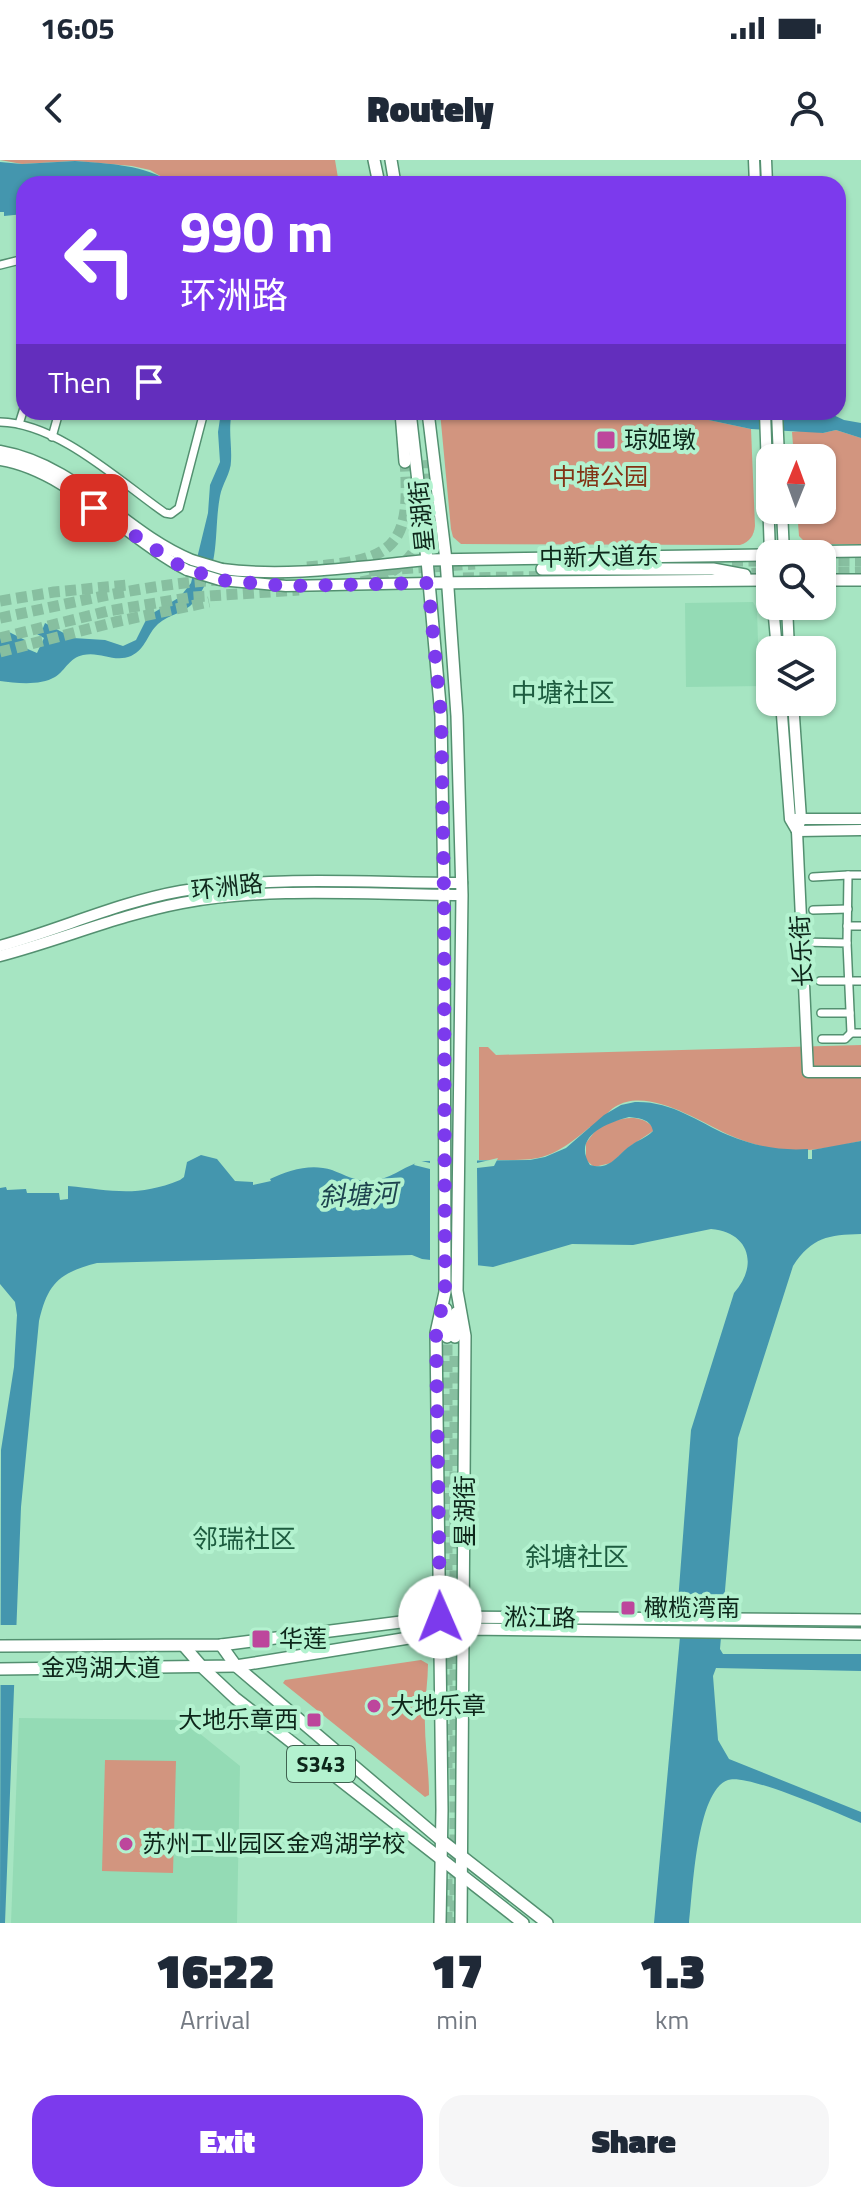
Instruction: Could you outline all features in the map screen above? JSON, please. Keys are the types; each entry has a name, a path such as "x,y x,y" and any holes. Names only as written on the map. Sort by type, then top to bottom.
{"main road":[{"path":"402,420 405,462"},
{"name":"星湖街","path":"411,420 441,716 444,1262 465,1336 461,1923"},
{"path":"423,420 428,460"},
{"name":"星湖街","path":"429,420 448,583 457,716 462,889 458,1264 436,1333 440,1923"},
{"name":"中新大道东","path":"836,552 861,551"},
{"name":"中新大道东","path":"427,560 756,554"},
{"path":"542,569 713,569 756,577"},
{"name":"中新大道东","path":"428,583 756,580"},
{"path":"836,580 861,580"},
{"name":"星湖街","path":"451,1292 451,1337"},
{"name":"淞江路","path":"221,1645 440,1617 464,1623 676,1626 731,1633 861,1634"},
{"name":"淞江路","path":"676,1626 730,1620 861,1620"},
{"name":"淞江路","path":"236,1666 440,1634 464,1623"},
{"name":"金鸡湖大道","path":"0,1646 221,1645"},
{"name":"S343","path":"221,1645 236,1666 441,1840 547,1923"},
{"name":"金鸡湖大道","path":"184,1646 235,1698 523,1923"},
{"name":"金鸡湖大道","path":"0,1669 236,1666"}],"street":[{"path":"19,424 20,420"},
{"path":"52,437 57,420"},
{"path":"0,422 19,424 70,446 165,513 171,514 179,508 202,420"},
{"path":"765,420 775,540"},
{"path":"777,420 778,444"},
{"path":"0,451 48,465 190,565"},
{"path":"0,460 15,462 42,473 132,535 190,565 221,575 286,586 428,583"},
{"path":"221,575 427,560"},
{"name":"长乐街","path":"783,716 797,831 808,1072 861,1072"},
{"name":"长乐街","path":"793,716 795,819"},
{"path":"795,819 861,819"},
{"path":"797,831 861,830"},
{"path":"822,1039 848,1038 851,1033 848,875"},
{"path":"813,877 861,875"},
{"name":"环洲路","path":"0,946 149,898 214,886 277,881 444,889"},
{"name":"环洲路","path":"0,956 151,909 218,898 285,893 462,889"},
{"path":"813,910 848,909"},
{"path":"847,926 861,926"},
{"path":"802,942 847,943"},
{"path":"820,981 861,981"},
{"path":"821,1013 850,1013"},
{"path":"851,1033 861,1033"}],"shaded area":[{"path":"753,602 757,620 756,686 686,687 685,603"},
{"name":"苏州工业园区金鸡湖学校","path":"19,1718 183,1720 240,1766 237,1923 11,1923"}],"green space":[{"path":"0,160 335,160 338,176 160,176 132,166 75,161 22,164"},
{"name":"中塘公园","path":"441,420 709,420 751,429 755,526 749,540 740,545 461,544 453,537"},
{"path":"809,430 823,433 836,430 861,438 861,544 803,540 799,536 798,524 836,524 836,444 793,444 792,432"},
{"path":"861,1045 861,1141 827,1148 780,1150 732,1136 658,1103 640,1101 624,1103 609,1112 597,1129 611,1122 633,1118 653,1127 653,1131 611,1163 594,1167 586,1160 586,1143 595,1131 590,1127 561,1148 539,1158 479,1160 479,1047 488,1047 496,1055"},
{"path":"421,1660 428,1664 425,1724 429,1795 425,1797 283,1683 285,1680"},
{"path":"105,1760 176,1761 173,1873 102,1871"}],"water":[{"path":"75,161 114,164 161,176 16,176 16,215 4,216 4,212 0,212 0,162"},
{"path":"220,420 231,420 231,465 220,496 213,563 194,602 158,624 131,656 83,655 49,680 28,683 0,681 0,633 5,635 7,631 25,640 23,647 37,653 44,638 37,634 45,623 73,638 105,640 123,646 136,640 148,616 180,597 191,583 208,513 210,485 220,462"},
{"path":"709,420 844,420 861,423 861,438 836,430 823,433 751,429"},
{"name":"斜塘河","path":"635,1102 661,1105 748,1142 767,1147 808,1149 808,1159 812,1159 812,1150 861,1141 861,1234 839,1235 814,1243 793,1266 738,1438 720,1649 723,1654 861,1654 861,1671 716,1668 713,1676 718,1740 729,1759 861,1812 861,1823 754,1782 728,1780 717,1788 703,1822 689,1923 654,1923 683,1604 678,1602 691,1430 734,1293 746,1272 746,1252 734,1236 711,1229 633,1245 572,1244 493,1267 422,1259 412,1255 97,1263 73,1271 57,1282 47,1297 39,1321 21,1507 5,1923 0,1923 1,1450 14,1367 17,1315 15,1302 0,1284 0,1188 26,1189 27,1193 59,1193 60,1200 68,1199 68,1186 124,1191 150,1189 180,1180 184,1177 187,1162 201,1155 217,1159 235,1181 253,1182 253,1185 308,1167 324,1168 369,1181 383,1179 423,1161 530,1160 566,1148 604,1115 621,1105","holes":["629,1117 647,1122 653,1131 612,1162 603,1166 590,1165 585,1147 588,1139 602,1127"]}],"pier":[{"path":"477,1156 477,1163 498,1158 494,1166 477,1168 478,1266 430,1264 430,1169 414,1165 417,1160 430,1163 430,1157"},
{"path":"0,1625 20,1625 18,1685 0,1685"}],"tunnel":[{"path":"361,582 400,566 413,553 426,521 428,460"},
{"path":"307,567 358,560 390,545 399,532 404,515 405,462"},
{"path":"732,561 756,561"},
{"path":"836,561 861,561"},
{"path":"369,571 475,564"},
{"path":"836,573 861,572"},
{"path":"735,574 756,573"},
{"path":"463,578 666,574"},
{"path":"241,579 284,576"},
{"path":"0,618 137,590 220,580"},
{"path":"0,601 127,585"},
{"path":"0,638 108,611 193,597 299,590"},
{"path":"0,652 115,622 209,602"},
{"path":"447,1337 447,1768"},
{"path":"455,1356 455,1923"},
{"path":"447,1857 447,1923"}],"place":[{"name":"琼姬墩","path":"606,440"},
{"name":"橄榄湾南","path":"628,1608"},
{"name":"华莲","path":"261,1639"},
{"name":"大地乐章","path":"374,1706"},
{"name":"大地乐章西","path":"314,1720"},
{"name":"苏州工业园区金鸡湖学校","path":"126,1844"}],"district":[{"name":"中塘社区","path":"563,693"},
{"name":"邻瑞社区","path":"244,1539"},
{"name":"斜塘社区","path":"577,1557"}],"route":[{"path":"94,508 187,570 220,580 286,586 428,583 441,716 444,895 445,1292 436,1333 440,1617"}]}
